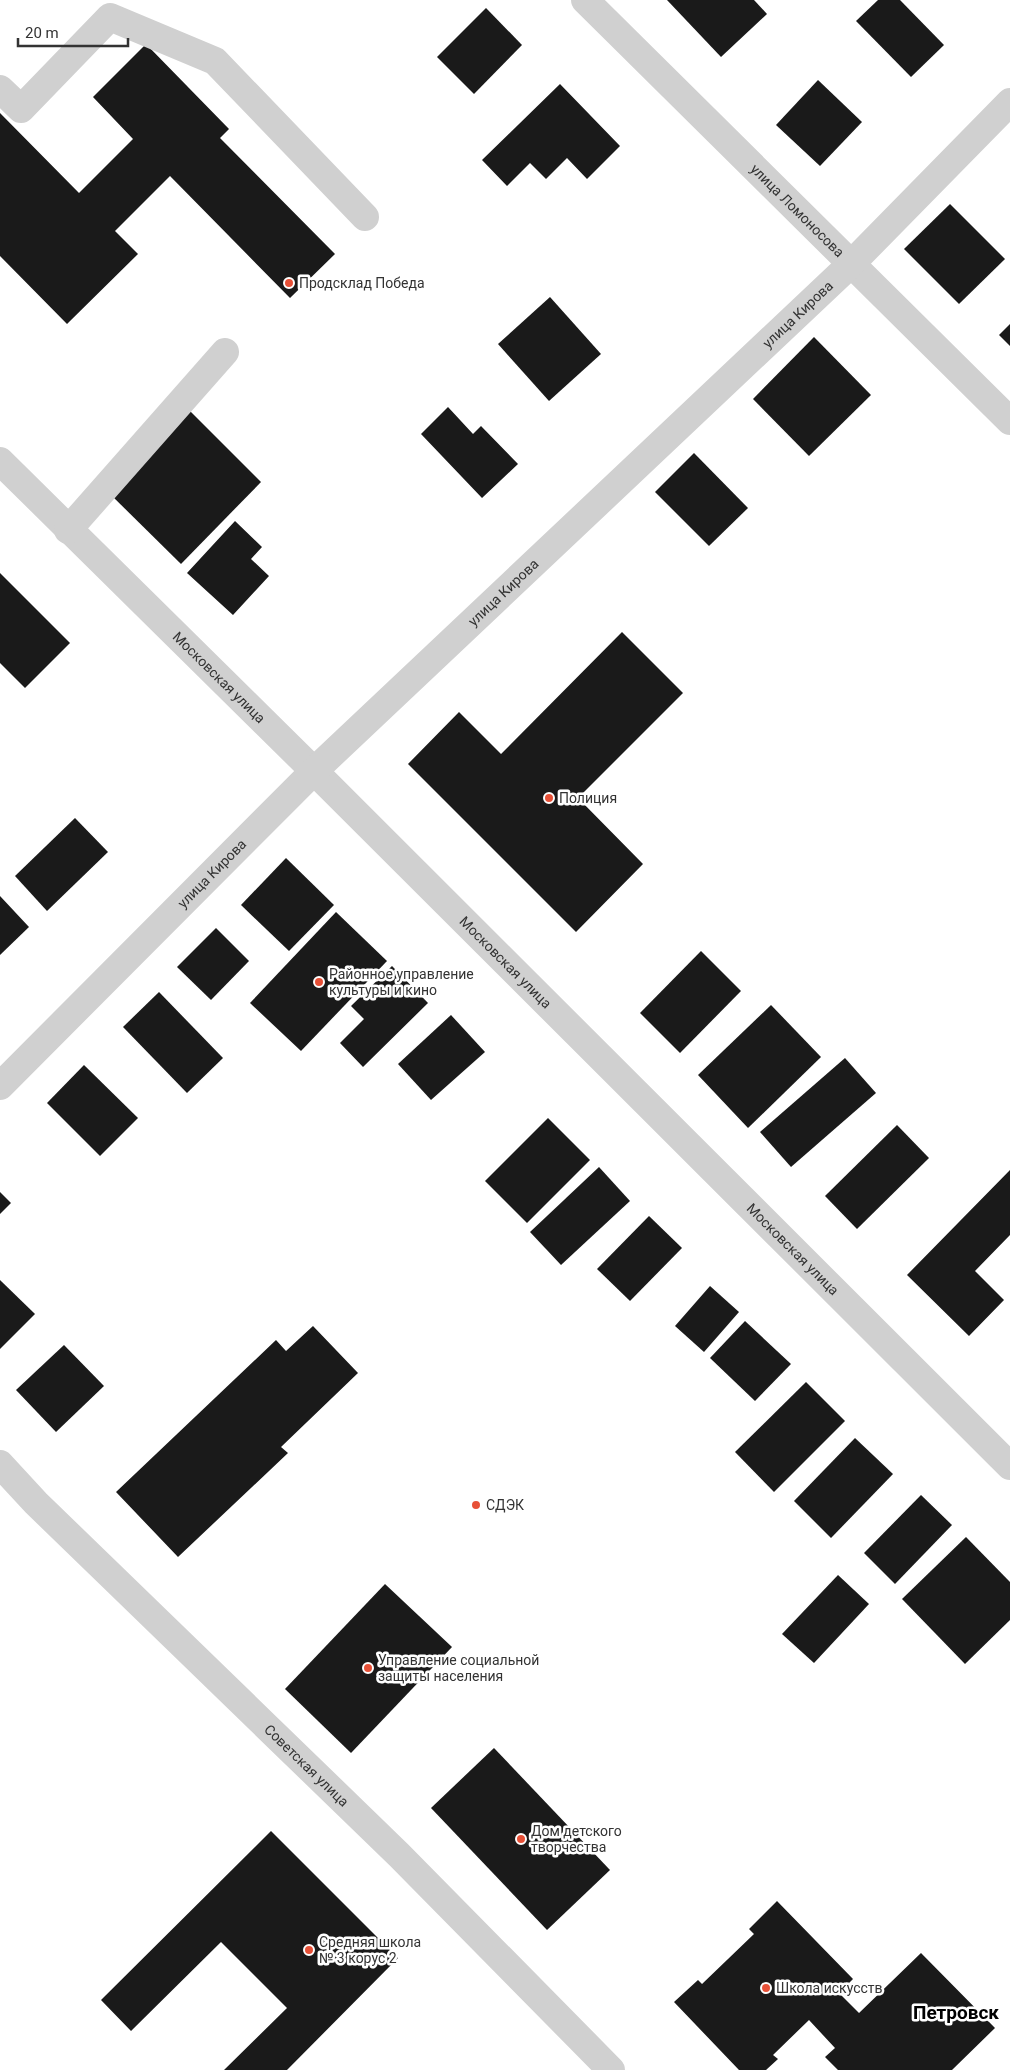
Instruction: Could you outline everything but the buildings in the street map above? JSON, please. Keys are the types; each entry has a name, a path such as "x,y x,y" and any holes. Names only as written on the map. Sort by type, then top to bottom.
{"street":[{"name":"улица Ломоносова","path":"585,0 1010,421"},
{"path":"0,89 21,109 110,17 132,28 215,61 365,217"},
{"name":"улица Кирова","path":"0,1086 314,771 852,263 1010,102"},
{"path":"68,530 225,352"},
{"name":"Московская улица","path":"2,467 314,771 1010,1466"},
{"name":"Советская улица","path":"0,1464 36,1503 399,1855 611,2070"}],"place":[{"name":"Продсклад Победа","path":"289,283"},
{"name":"Полиция","path":"549,798"},
{"name":"Районное управление культуры и кино","path":"319,982"},
{"name":"СДЭК","path":"476,1505"},
{"name":"Управление социальной защиты населения","path":"368,1668"},
{"name":"Дом детского творчества","path":"521,1839"},
{"name":"Средняя школа № 3 корус 2","path":"309,1950"},
{"name":"Школа искусств","path":"766,1988"}],"district":[{"name":"Петровск","path":"956,2012"}]}
